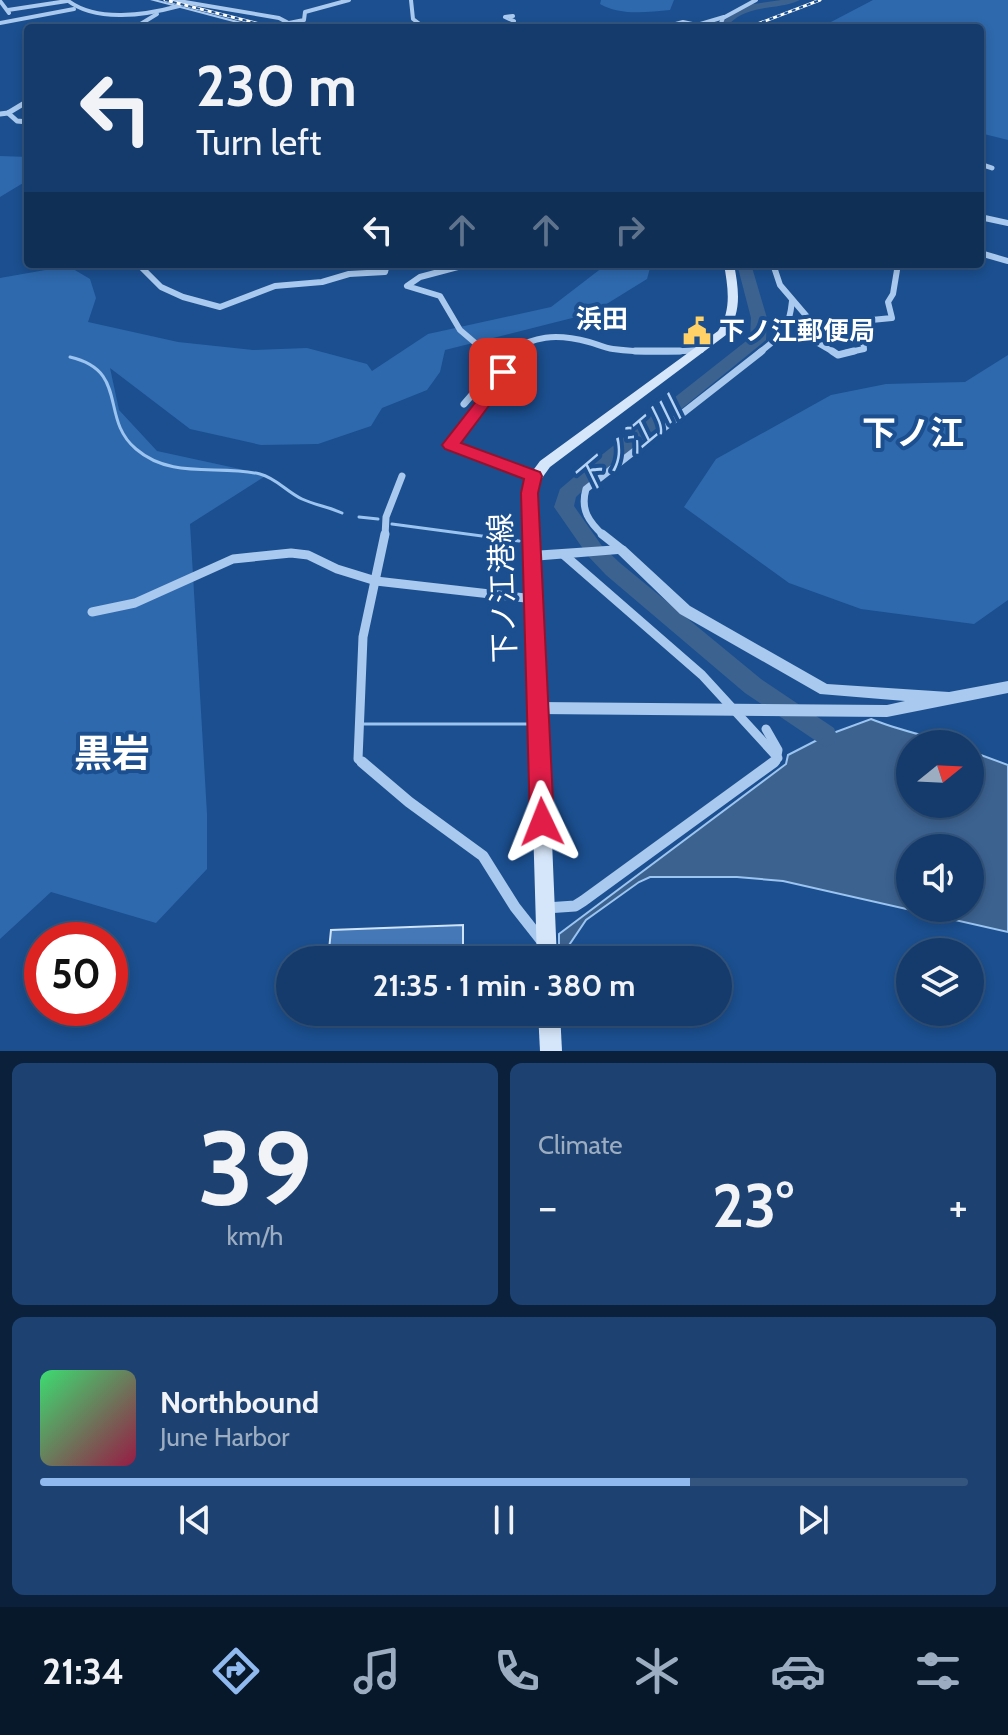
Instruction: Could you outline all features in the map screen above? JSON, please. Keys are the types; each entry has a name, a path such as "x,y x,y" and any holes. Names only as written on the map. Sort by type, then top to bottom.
{"main road":[{"name":"下ノ江港線","path":"547,946 529,493 534,476 549,461 722,333 732,318 735,299 730,268"},
{"path":"550,1026 551,1051"}],"street":[{"path":"152,0 247,24"},
{"path":"162,2 172,0 245,10 281,18 289,23 304,20 305,12 349,0"},
{"path":"411,0 412,18 420,24"},
{"path":"700,24 724,17 756,0"},
{"path":"0,1 20,19"},
{"path":"0,13 67,1 74,9"},
{"path":"0,23 74,9 89,13 158,12 179,6"},
{"path":"140,24 158,12"},
{"path":"513,16 505,17 514,21 513,24"},
{"path":"722,24 724,17"},
{"path":"0,114 24,103"},
{"path":"8,113 17,121 24,122"},
{"path":"984,165 992,168"},
{"path":"984,218 1008,223"},
{"path":"984,254 1008,261"},
{"path":"142,268 161,287 191,300 220,307 275,286 327,282 349,274 385,272 386,268"},
{"path":"454,268 420,277 407,286 434,291 447,304 459,329 496,362 503,373 451,445 534,476"},
{"path":"774,268 779,283 815,326 816,342 833,354 864,348 860,322 892,318 888,302 893,294 897,268"},
{"path":"792,301 790,324 780,337 586,489 583,504 588,518 598,532 685,610 815,686 837,693 949,698"},
{"path":"464,404 496,362 527,341 545,336 635,351 702,350"},
{"path":"402,476 386,517 388,521 363,637 358,759 483,856 542,946"},
{"path":"532,556 619,549"},
{"path":"92,612 135,603 233,559 291,553 308,555 337,569 376,581 534,599"},
{"path":"567,554 702,675 778,759"},
{"path":"538,708 869,711 912,709 949,698 1008,687"},
{"path":"766,729 776,744 778,759"},
{"path":"546,908 575,906 583,901 778,759"}],"shaded area":[{"path":"601,0 674,0 670,10 634,12 608,8 600,4"},
{"path":"873,0 1008,0 1008,140 984,134 984,24 818,24 831,22"},
{"path":"0,156 24,157 24,182 0,197"},
{"path":"71,268 90,279 96,298 88,322 178,342 253,350 307,348 367,364 372,371 428,334 551,307 602,268 650,268 647,279 592,313 445,350 440,372 427,390 382,408 371,426 318,444 261,445 190,429 110,368 119,410 157,451 267,475 190,524 207,814 207,869 156,923 51,892 0,939 0,278"},
{"path":"1008,355 1008,600 974,624 861,609 789,583 684,507 716,459 831,395 886,384 965,382"},
{"path":"871,719 904,730 896,730 896,818 984,818 984,756 1008,765 1008,932 964,922 984,922 984,834 896,834 896,907 783,881 737,877 650,877 586,920 568,946 559,946 559,934 786,764 788,755 825,736"}],"building":[{"path":"463,925 463,946 329,946 331,930"}],"waterway":[{"name":"下ノ江川","path":"726,24 733,16 750,7 796,0"},
{"name":"下ノ江川","path":"745,268 759,318 758,340 587,476 567,494 564,507 595,551 613,569 753,686 825,736"},
{"path":"70,357 89,364 100,373 107,384 125,437 150,459 180,468 260,474 302,499 342,513"},
{"path":"359,517 378,519"},
{"path":"392,524 519,541"},
{"path":"364,724 527,724"}],"railway":[{"path":"165,0 259,24"},
{"path":"757,24 820,0"}],"place":[{"name":"下ノ江郵便局","path":"697,331"}],"district":[{"name":"浜田","path":"602,319"},
{"name":"下ノ江","path":"913,433"},
{"name":"黒岩","path":"112,754"}],"route":[{"path":"503,372 451,445 534,476 529,493 542,822"}]}
